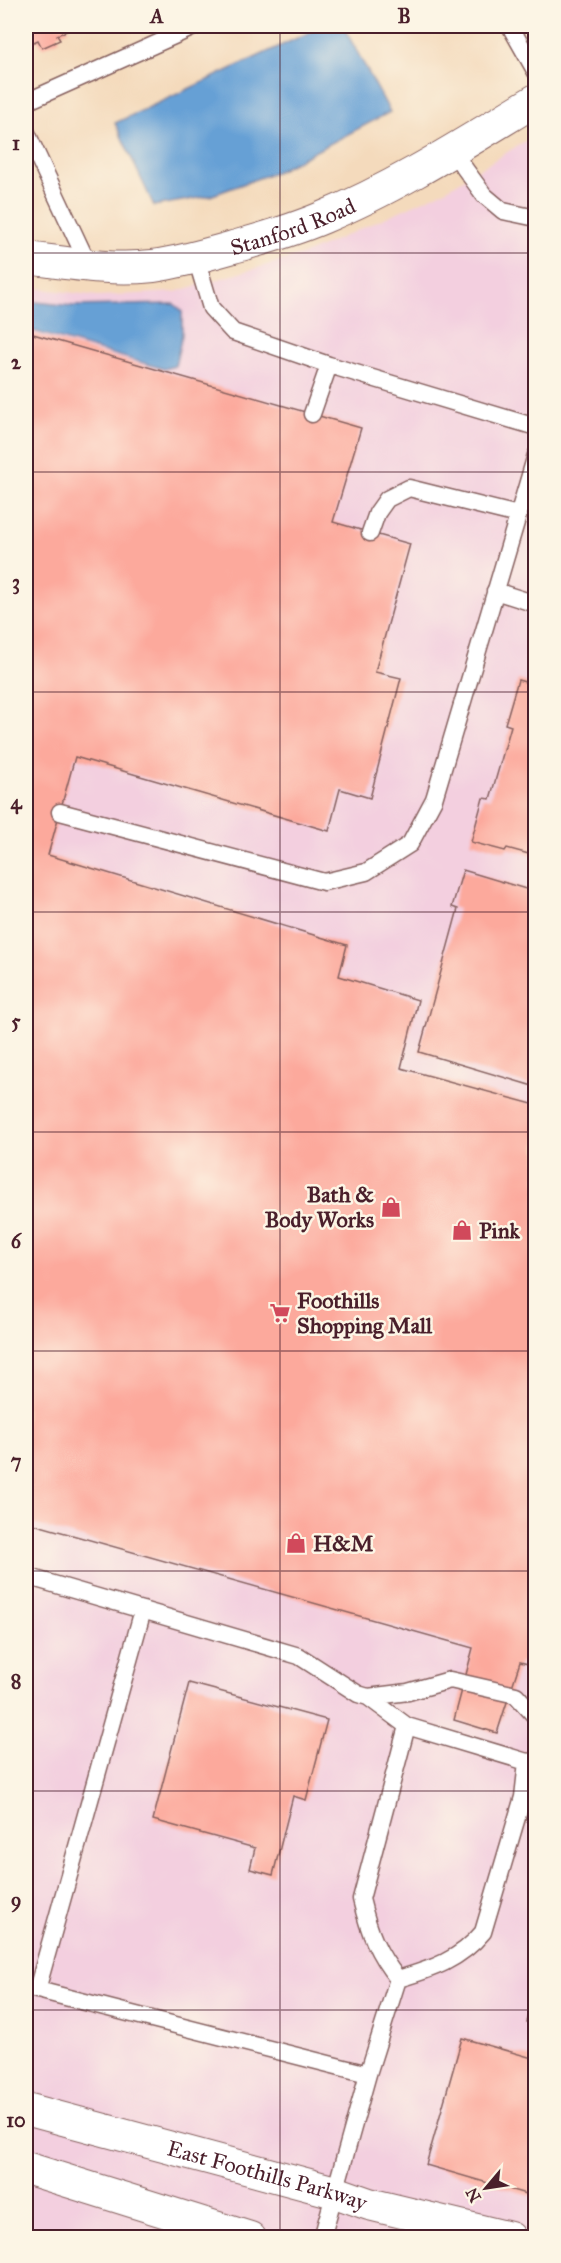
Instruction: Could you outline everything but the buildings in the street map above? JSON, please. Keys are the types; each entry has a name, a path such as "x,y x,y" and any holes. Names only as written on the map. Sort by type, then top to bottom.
{"street":[{"name":"Stanford Road","path":"26,258 89,266 151,266 196,258 270,237 324,217 452,151 536,100"},
{"name":"East Foothills Parkway","path":"26,2109 335,2192 369,2204 510,2238"},
{"path":"26,2168 250,2238"}],"lane":[{"path":"26,102 196,26"},
{"path":"510,26 536,72"},
{"path":"26,131 89,266"},
{"path":"452,151 484,195 503,211 536,218"},
{"path":"196,258 211,308 233,332 329,365 536,427"},
{"path":"312,414 329,365"},
{"path":"60,812 324,882 366,872 410,844 434,799 536,455"},
{"path":"370,533 377,513 387,499 409,488 518,514"},
{"path":"495,591 536,604"},
{"path":"26,1576 299,1656 358,1694 368,1697 407,1726 531,1761 523,1797 483,1932 471,1947 432,1969 398,1979"},
{"path":"143,1610 31,1989 368,2074"},
{"path":"368,1697 408,1692 450,1680 516,1695 536,1717"},
{"path":"398,1979 381,1958 366,1920 361,1899 407,1726"},
{"path":"322,2238 368,2074 398,1979"}],"shaded area":[{"name":"Foothills Shopping Mall","path":"535,135 535,2237 26,2238 26,287 98,296 175,292 305,254 444,191"}],"water":[{"path":"323,26 343,26 390,112 278,171 210,196 154,206 115,123"},
{"path":"26,301 73,306 174,304 182,311 182,335 175,366 164,369 26,329"}],"place":[{"name":"Bath & Body Works","path":"391,1207"},
{"name":"Pink","path":"462,1230"},
{"name":"Foothills Shopping Mall","path":"280,1313"},
{"name":"H&M","path":"296,1543"}]}
